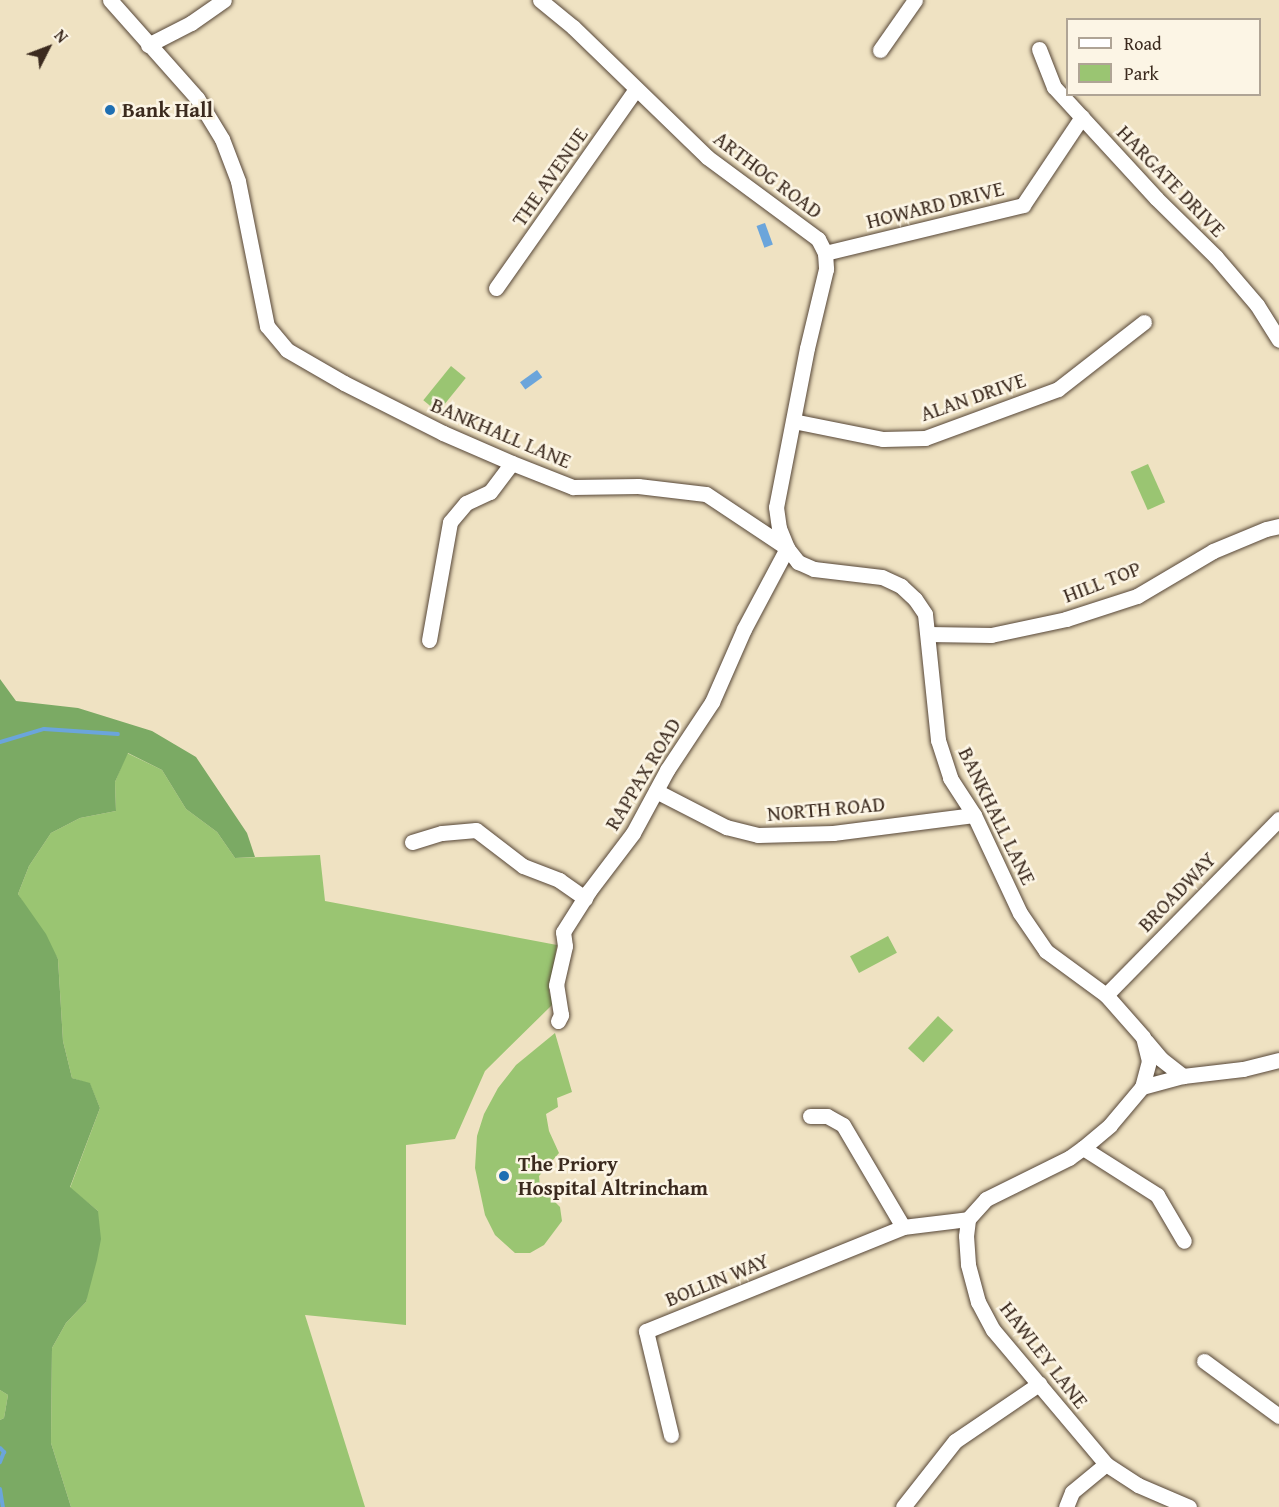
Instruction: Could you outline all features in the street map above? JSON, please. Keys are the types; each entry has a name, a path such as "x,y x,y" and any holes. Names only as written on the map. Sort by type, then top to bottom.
{"street":[{"name":"BANKHALL LANE","path":"110,0 197,98 222,139 238,181 267,326 287,350 364,394 443,433 573,487 638,486 706,495 787,548 798,562 814,569 882,577 901,586 925,614 930,685 938,740 951,778 974,814 1020,913 1046,951 1106,995 1161,1059 1183,1076"},
{"path":"148,45 191,23 224,0"},
{"name":"ARTHOG ROAD","path":"540,0 573,27 707,157 818,238 825,253"},
{"path":"880,50 915,0"},
{"name":"HARGATE DRIVE","path":"1039,49 1054,87 1156,198 1216,257 1257,305 1279,340"},
{"name":"THE AVENUE","path":"496,288 636,89"},
{"name":"HOWARD DRIVE","path":"825,253 1023,205 1082,117"},
{"path":"787,548 779,528 776,507 826,269 825,253"},
{"name":"ALAN DRIVE","path":"793,421 883,439 925,438 1058,389 1144,322"},
{"path":"429,640 450,522 466,503 490,492 512,463"},
{"name":"HILL TOP","path":"928,633 991,635 1066,619 1137,596 1213,551 1266,528 1279,526"},
{"name":"RAPPAX ROAD","path":"558,1021 561,1016 556,985 564,946 563,932 633,833 656,791 712,702 744,629 787,548"},
{"name":"NORTH ROAD","path":"656,791 726,827 758,835 834,833 974,814"},
{"name":"BROADWAY","path":"1106,995 1279,819"},
{"path":"412,842 442,833 476,830 523,866 559,880 585,898"},
{"path":"968,1219 986,1199 1069,1158 1110,1125 1142,1087 1149,1061 1143,1037"},
{"path":"1142,1087 1183,1076 1243,1069 1279,1060"},
{"path":"810,1116 834,1118 851,1135 903,1227"},
{"path":"1083,1148 1157,1195 1184,1241"},
{"name":"BOLLIN WAY","path":"671,1435 646,1331 903,1227 968,1219"},
{"name":"HAWLEY LANE","path":"968,1219 966,1236 968,1264 978,1302 993,1330 1106,1464 1138,1485 1189,1507"},
{"path":"1204,1361 1279,1416"},
{"path":"903,1507 954,1442 1039,1384"},
{"path":"1066,1507 1072,1492 1106,1464"}],"green space":[{"path":"451,366 466,378 438,412 423,400"},
{"path":"1148,464 1165,502 1148,510 1131,472"},
{"path":"0,679 16,701 78,708 152,731 196,757 247,833 255,857 235,858 217,832 186,809 162,770 128,753 115,782 116,811 80,818 51,833 29,866 18,894 46,934 58,959 63,1041 72,1078 90,1083 100,1108 70,1187 98,1211 101,1239 97,1260 86,1302 66,1323 52,1348 51,1443 71,1507 0,1507 0,1420 4,1418 8,1395 0,1390"},
{"path":"127,753 162,770 186,809 217,832 235,858 320,855 325,901 557,945 549,991 553,1004 485,1071 455,1139 406,1145 406,1325 305,1315 365,1507 71,1507 51,1443 52,1348 66,1323 86,1302 98,1211 70,1188 100,1108 90,1084 72,1078 63,1041 58,959 18,894 29,866 51,833 80,818 116,811 115,782"},
{"path":"888,936 897,953 859,973 850,956"},
{"path":"938,1016 953,1030 923,1063 908,1048"},
{"path":"555,1033 572,1092 557,1098 558,1107 546,1114 549,1131 559,1153 539,1176 540,1187 560,1207 562,1221 544,1245 530,1253 515,1253 495,1235 485,1215 475,1168 477,1136 484,1114 498,1088 516,1065"},
{"path":"0,1390 8,1395 4,1418 0,1420"}],"water":[{"path":"765,223 773,245 764,248 757,226"},
{"path":"537,370 542,377 525,390 520,382"}],"waterway":[{"path":"0,742 44,729 118,734"},
{"path":"0,1448 4,1452 0,1462"},
{"path":"0,1489 3,1507"}],"place":[{"name":"Bank Hall","path":"110,110"},
{"name":"The Priory Hospital Altrincham","path":"504,1176"}]}
